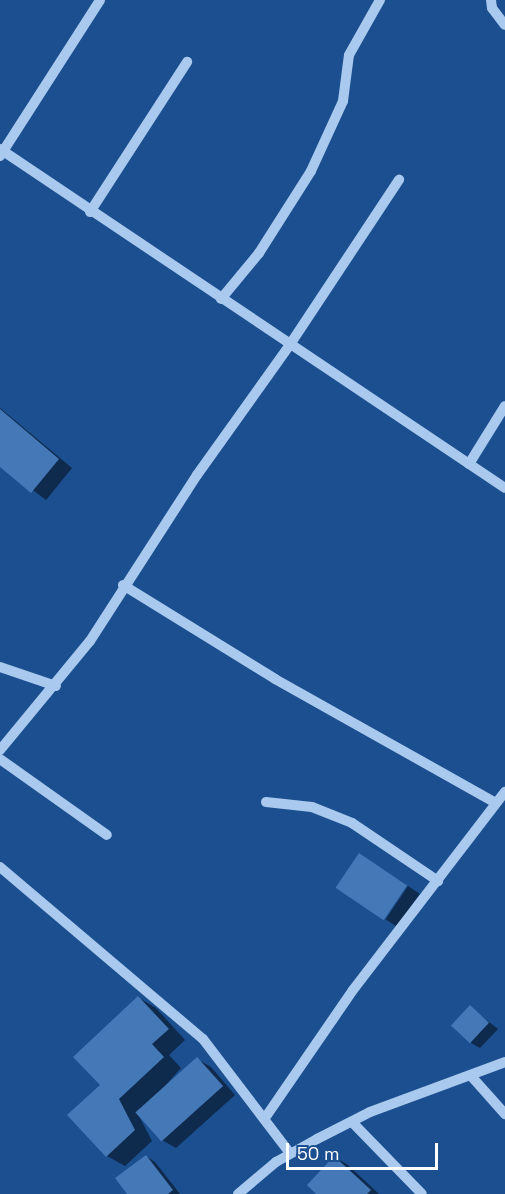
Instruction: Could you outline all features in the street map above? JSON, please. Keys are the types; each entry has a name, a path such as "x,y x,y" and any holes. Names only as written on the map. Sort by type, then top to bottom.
{"street":[{"path":"221,299 259,253 311,171 343,101 349,55 380,0"},
{"path":"491,0 492,8 505,25"},
{"path":"96,2 1,152 291,343 505,488"},
{"path":"90,212 187,62"},
{"path":"0,750 56,686 90,640 123,585 291,343 399,180"},
{"path":"469,464 505,406"},
{"path":"123,585 274,679 496,803"},
{"path":"0,667 56,686"},
{"path":"0,759 107,835"},
{"path":"265,1118 353,990 505,792"},
{"path":"266,802 312,807 352,823 438,881"},
{"path":"0,867 104,958 188,1025 265,1118 290,1153"},
{"path":"238,1194 290,1153 352,1122 472,1077 505,1062"},
{"path":"472,1077 505,1114"},
{"path":"352,1122 422,1194"}],"building":[{"path":"0,409 59,459 31,493 0,467"},
{"path":"359,853 407,885 384,920 336,888"},
{"path":"138,996 169,1029 152,1044 164,1057 119,1099 135,1130 106,1157 67,1115 100,1085 73,1057"},
{"path":"470,1005 489,1023 470,1043 451,1025"},
{"path":"197,1057 223,1086 161,1142 135,1113"},
{"path":"146,1155 173,1190 168,1194 127,1194 115,1178"},
{"path":"334,1156 371,1190 367,1194 316,1194 307,1185"}]}
